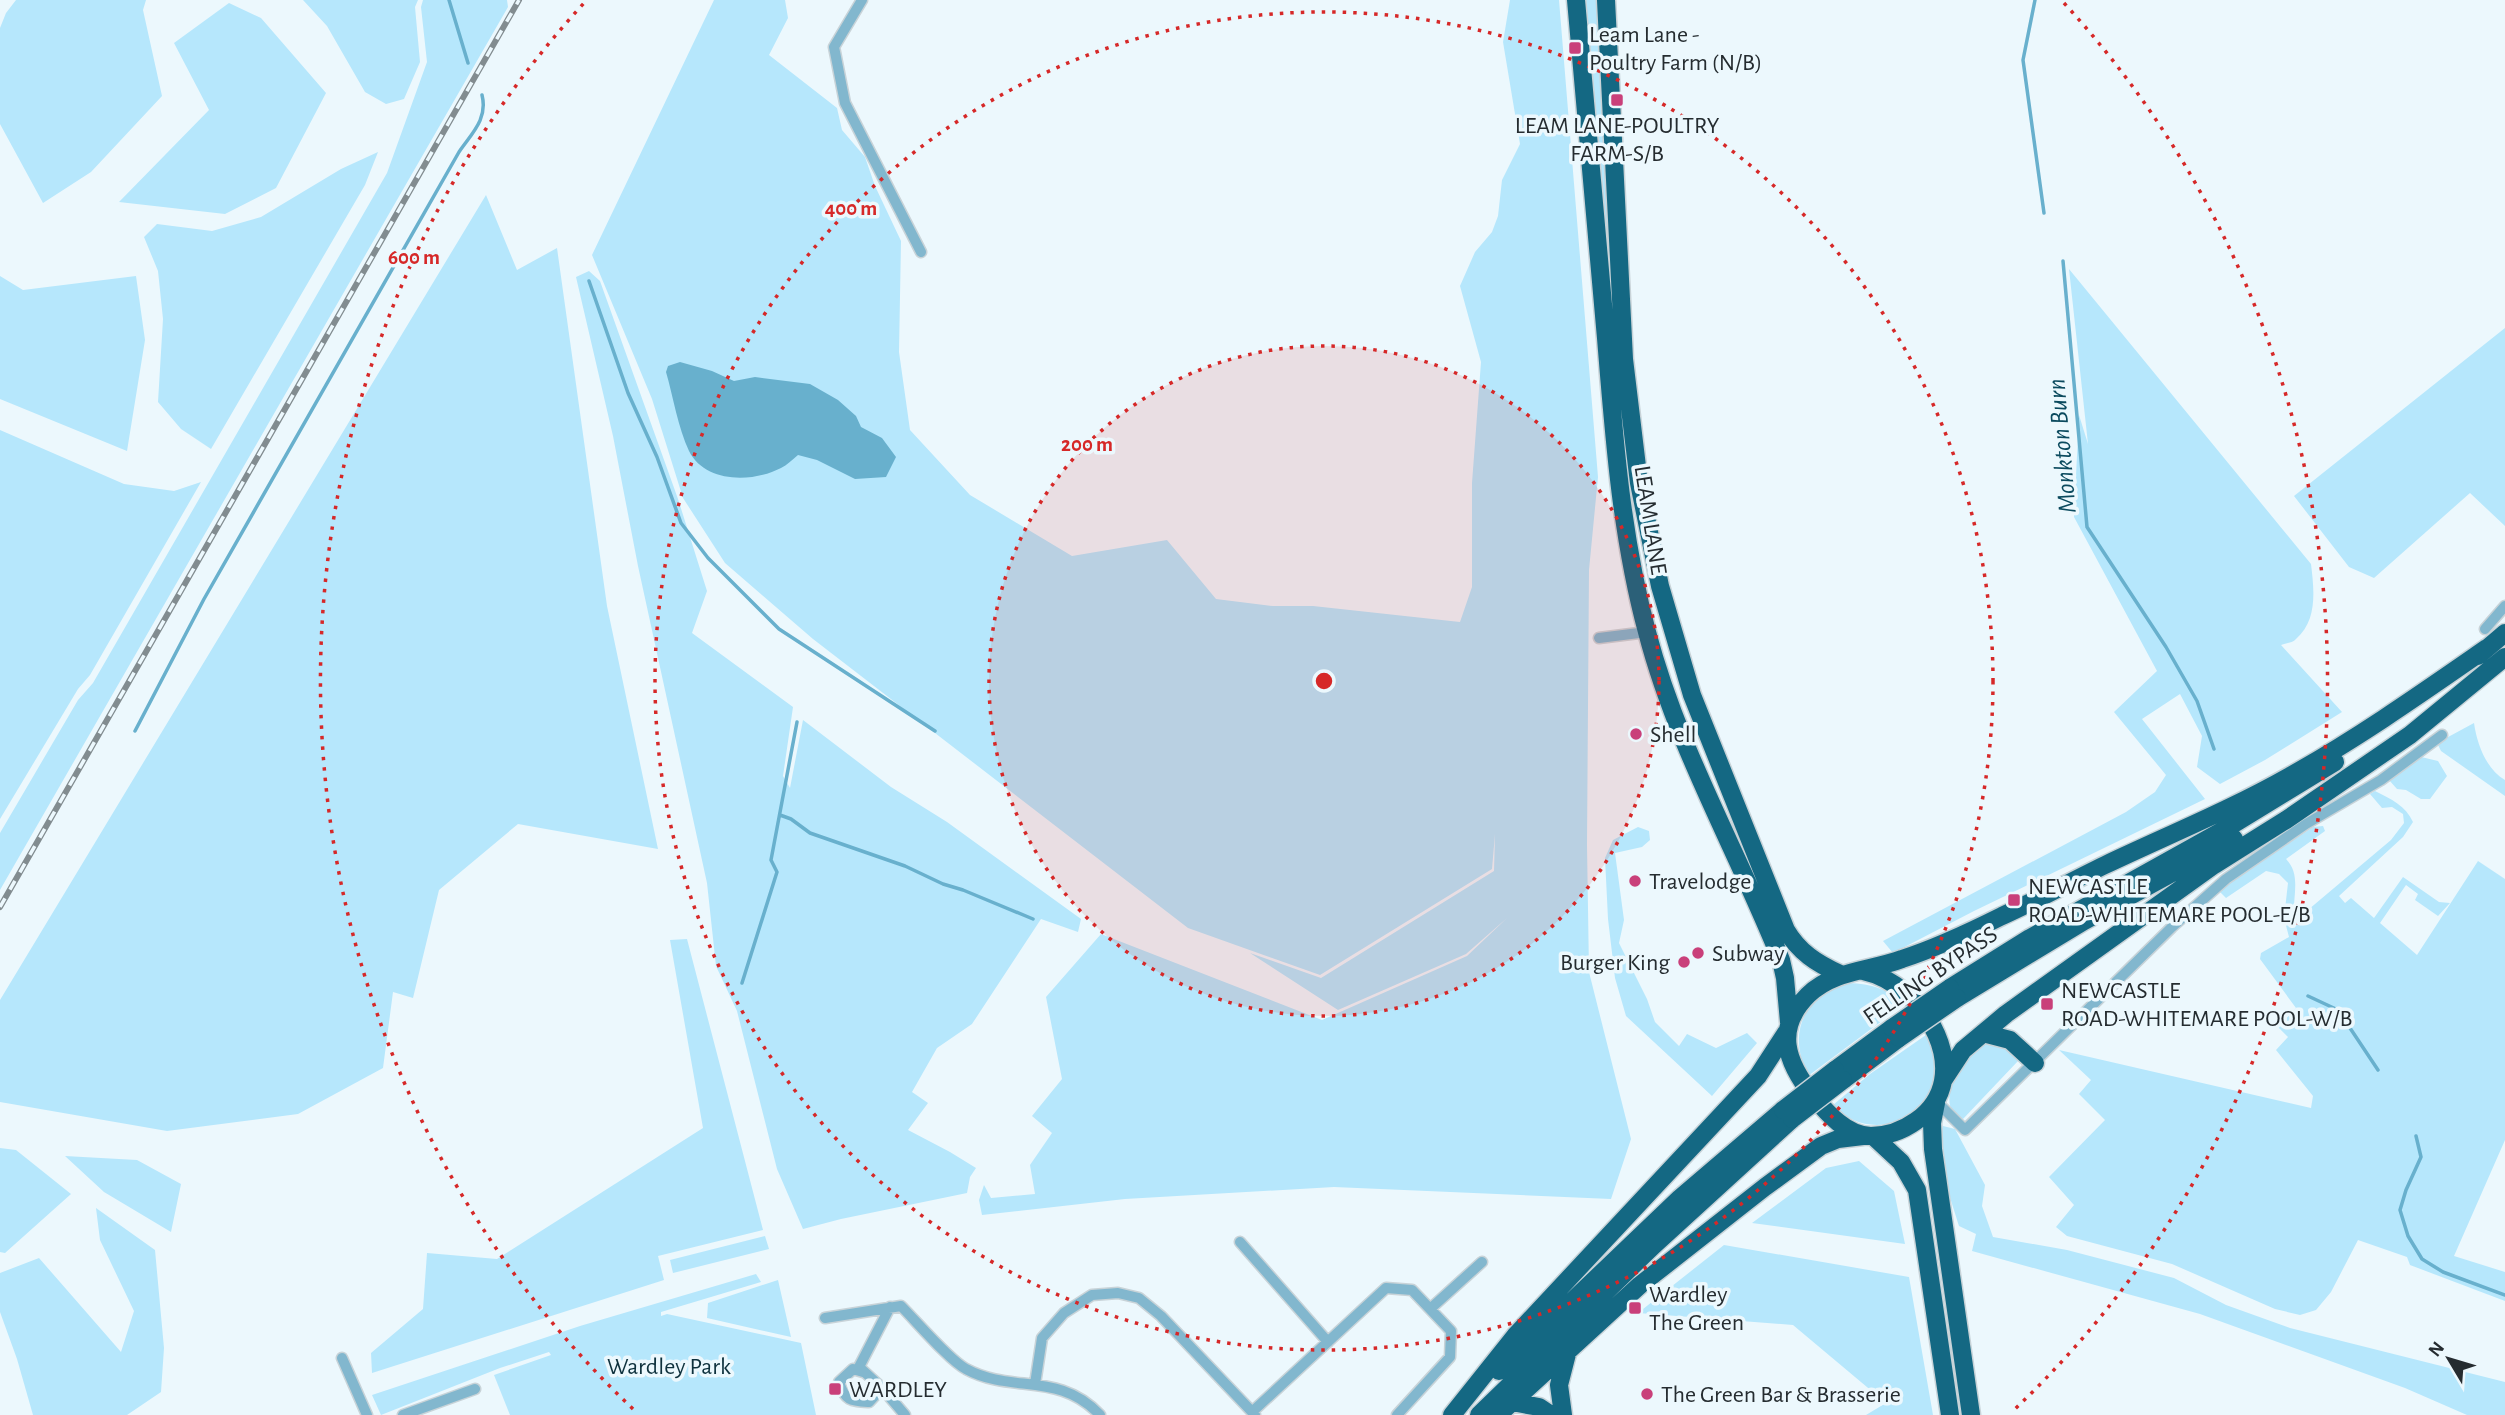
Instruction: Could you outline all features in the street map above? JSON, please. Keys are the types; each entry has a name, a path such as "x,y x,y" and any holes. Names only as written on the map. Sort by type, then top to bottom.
{"highway":[{"name":"LEAM LANE","path":"1576,0 1625,531 1647,632 1699,779 1781,960 1786,978 1787,1027"},
{"name":"LEAM LANE","path":"1606,0 1624,359 1639,483 1660,586 1692,695 1786,930 1796,946 1810,958 1840,974"},
{"path":"1453,1415 1515,1336 1758,1076 1809,994 1819,986 1840,974 1863,971 1929,949 2003,916 2287,778 2356,737 2505,633"},
{"name":"FELLING BYPASS","path":"1453,1415 1632,1242 1717,1166 1895,1033 2031,937 2312,778 2430,697 2487,648"},
{"path":"1971,1415 1931,1131 1943,1082 1963,1050 2214,865 2286,820 2410,735 2505,657"},
{"name":"FELLING BYPASS","path":"1954,993 2291,807 2390,743 2478,679"},
{"path":"1863,971 1885,977 1898,985 1925,1013 1942,1049 1943,1082"},
{"path":"1787,1027 1791,1060 1799,1076 1830,1116 1843,1126 1868,1136 1901,1162 1912,1178 1917,1190 1924,1229 1950,1415"},
{"path":"1983,1033 2010,1040 2035,1063"},
{"path":"1497,1415 1640,1285 1821,1146 1838,1139 1888,1135 1911,1125 1936,1102"},
{"name":"FELLING BYPASS","path":"1479,1415 1788,1115"},
{"path":"1563,1415 1559,1385 1568,1350"},
{"path":"1512,1402 1539,1407 1551,1415"}],"street":[{"path":"862,0 834,47 845,103 921,252"},
{"path":"2485,629 2505,606"},
{"path":"1599,638 1647,632"},
{"path":"1936,1102 1965,1130 2172,927 2226,879 2306,824 2381,780 2442,735"},
{"path":"1240,1242 1328,1342"},
{"path":"1430,1309 1482,1262"},
{"path":"1035,1384 1042,1338 1064,1313 1092,1296 1118,1293 1139,1298 1161,1316 1254,1414 1386,1288 1412,1290 1451,1331 1450,1357 1397,1415"},
{"path":"825,1318 901,1306 963,1368 984,1377 1063,1390 1088,1402 1100,1415"},
{"path":"890,1307 859,1367 905,1415"},
{"path":"342,1358 366,1413"},
{"path":"865,1373 853,1369 845,1374 839,1382 843,1394 853,1401 869,1402 882,1388"},
{"path":"403,1415 475,1389"}],"green space":[{"path":"16,0 146,0 143,10 162,96 91,172 43,203 0,124 0,28 6,13"},
{"path":"303,0 418,0 415,7 420,62 404,99 386,104 365,92 327,26"},
{"path":"423,0 507,0 508,7 0,890 0,833 78,700 93,683 387,173 427,62 421,7"},
{"path":"714,0 785,0 788,18 769,55 837,108 842,130 865,157 875,186 901,241 899,352 910,430 970,495 1072,556 1167,540 1216,599 1273,606 1313,606 1460,622 1472,587 1472,483 1481,362 1460,286 1475,252 1492,232 1498,216 1502,180 1520,144 1503,42 1510,0 1559,0 1598,477 1589,570 1589,972 1631,1139 1611,1199 1334,1187 1125,1199 982,1215 979,1200 984,1185 991,1198 1035,1194 1030,1165 1052,1133 1032,1116 1062,1079 1046,997 1101,934 1322,1020 1467,956 1507,918 1466,954 1338,1010 1250,953 1321,978 1494,871 1495,834 1492,869 1320,975 1188,928 813,639 725,563 683,498 652,399 592,255"},
{"path":"1583,0 1599,0 1616,344 1612,343"},
{"path":"229,3 261,18 326,93 276,188 225,214 119,202 209,110 174,43"},
{"path":"378,152 365,185 211,449 181,429 158,402 163,319 158,271 144,237 157,224 212,231 261,217 341,169"},
{"path":"486,195 517,270 557,248 607,606 658,849 518,824 439,890 413,998 393,992 383,1068 298,1114 167,1131 0,1102 0,1000"},
{"path":"2069,269 2311,564 2313,604 2308,623 2295,640 2281,645 2342,712 2265,760 2220,784 2197,767 2202,736 2180,694 2142,719 2205,799 1893,953 1883,941 2126,812 2155,792 2166,775 2114,712 2157,671 2074,517 2079,415 2088,444"},
{"path":"589,271 600,281 678,499 707,591 692,633 793,707 783,776 790,788 803,720 891,787 947,822 1081,919 1078,932 1041,919 972,1024 937,1048 912,1092 928,1103 908,1130 976,1168 970,1177 967,1193 803,1229 777,1169 737,1011 716,966 707,883 638,566 613,436 576,277"},
{"path":"0,276 23,290 136,276 145,340 127,451 0,399"},
{"path":"2505,328 2505,526 2470,493 2374,578 2349,567 2294,496"},
{"path":"0,430 124,484 174,491 201,482 90,675 78,689 0,819"},
{"path":"2474,723 2484,755 2498,775 2505,780 2505,796 2441,751 2437,743"},
{"path":"2417,756 2438,761 2447,776 2430,799 2421,799 2406,790 2397,789 2389,780"},
{"path":"2375,791 2402,807 2413,822 2403,837 2339,896 2345,903 2351,898 2374,918 2403,877 2439,902 2450,903 2438,916 2415,900 2418,894 2406,885 2380,923 2417,955 2478,861 2505,879 2505,1140 2454,1256 2505,1272 2505,1301 2410,1265 2407,1257 2358,1240 2331,1292 2316,1310 2300,1315 2275,1309 2172,1264 2067,1236 2056,1227 2074,1205 2049,1177 2105,1120 2079,1094 2091,1080 2059,1050 2311,1108 2313,1096 2276,1050 2288,1037 2278,1027 2296,1008 2260,959 2261,953 2289,937 2284,918 2288,883 2279,874 2266,871 2226,898 2218,890 2313,827 2323,826 2325,831 2286,859 2295,878 2294,914 2302,915 2391,840 2404,823 2403,814 2392,807 2382,808 2370,794"},
{"path":"1638,827 1649,831 1650,840 1642,847 1615,853 1624,920 1619,943 1647,999 1655,1022 1679,1046 1687,1034 1716,1048 1747,1033 1757,1043 1712,1096 1626,1016 1615,978 1605,858 1613,840"},
{"path":"687,939 763,1230 658,1256 664,1280 372,1373 371,1353 423,1309 427,1253 497,1259 703,1128 670,940"},
{"path":"1849,983 1879,988 1902,1006 1808,1076 1799,1045 1803,1018 1820,997"},
{"path":"1926,1035 1932,1050 1934,1077 1928,1094 1919,1107 1907,1117 1877,1125 1861,1123 1846,1116 1833,1105 1870,1074"},
{"path":"1994,1041 2017,1054 2018,1061 1963,1119 1954,1113 1950,1104 1954,1081 1976,1049 1984,1043"},
{"path":"1943,1126 1955,1129 1985,1185 1982,1206 1993,1237 2067,1250 2174,1278 2226,1305 2290,1328 2505,1382 2505,1415 2467,1415 2405,1388 2200,1314 1972,1251 1976,1234 1959,1226 1944,1176 1940,1148"},
{"path":"0,1148 16,1150 71,1194 5,1253 0,1252"},
{"path":"65,1156 137,1160 181,1184 171,1232 104,1192"},
{"path":"1859,1161 1894,1191 1905,1244 1752,1223 1826,1168"},
{"path":"96,1208 155,1250 164,1348 161,1392 127,1415 33,1415 0,1312 0,1273 39,1258 121,1352 134,1311 100,1240"},
{"path":"765,1236 769,1249 673,1273 670,1260"},
{"path":"1724,1245 1909,1277 1933,1415 1866,1415 1886,1403 1793,1325 1638,1313"},
{"name":"Wardley Park","path":"756,1274 761,1282 661,1312 661,1316 667,1314 801,1343 816,1415 510,1415 494,1375 551,1355 549,1352 500,1368 381,1415 372,1395 580,1326"},
{"path":"778,1280 791,1337 707,1318 708,1303"}],"shaded area":[{"path":"680,362 712,371 734,381 755,377 810,384 838,400 856,416 861,427 882,438 896,457 886,477 855,479 817,460 798,455 781,468 757,476 743,478 717,474 696,462 682,432 666,372 668,366"}],"waterway":[{"path":"449,0 468,63"},
{"name":"Monkton Burn","path":"2035,0 2023,60 2044,213"},
{"path":"135,731 204,599 459,152 478,125 483,111 482,95"},
{"name":"Monkton Burn","path":"2063,261 2087,527 2166,647 2197,701 2214,749"},
{"path":"589,281 628,393 657,457 681,523 708,558 779,629 935,731"},
{"path":"742,983 777,872 771,860 797,722"},
{"path":"780,815 791,819 810,833 905,866 1033,919"},
{"path":"2308,996 2338,1010 2378,1070"},
{"path":"2416,1136 2421,1157 2400,1210 2408,1236 2422,1259 2443,1272 2505,1295"}],"railway":[{"path":"0,907 519,0"}],"place":[{"name":"Leam Lane - Poultry Farm (N/B)","path":"1575,48"},
{"name":"LEAM LANE-POULTRY FARM-S/B","path":"1617,100"},
{"name":"Shell","path":"1636,734"},
{"name":"Travelodge","path":"1635,881"},
{"name":"NEWCASTLE ROAD-WHITEMARE POOL-E/B","path":"2014,900"},
{"name":"Subway","path":"1698,953"},
{"name":"Burger King","path":"1684,962"},
{"name":"NEWCASTLE ROAD-WHITEMARE POOL-W/B","path":"2047,1004"},
{"name":"Wardley The Green","path":"1635,1308"},
{"name":"WARDLEY","path":"835,1389"},
{"name":"The Green Bar & Brasserie","path":"1647,1394"}]}
